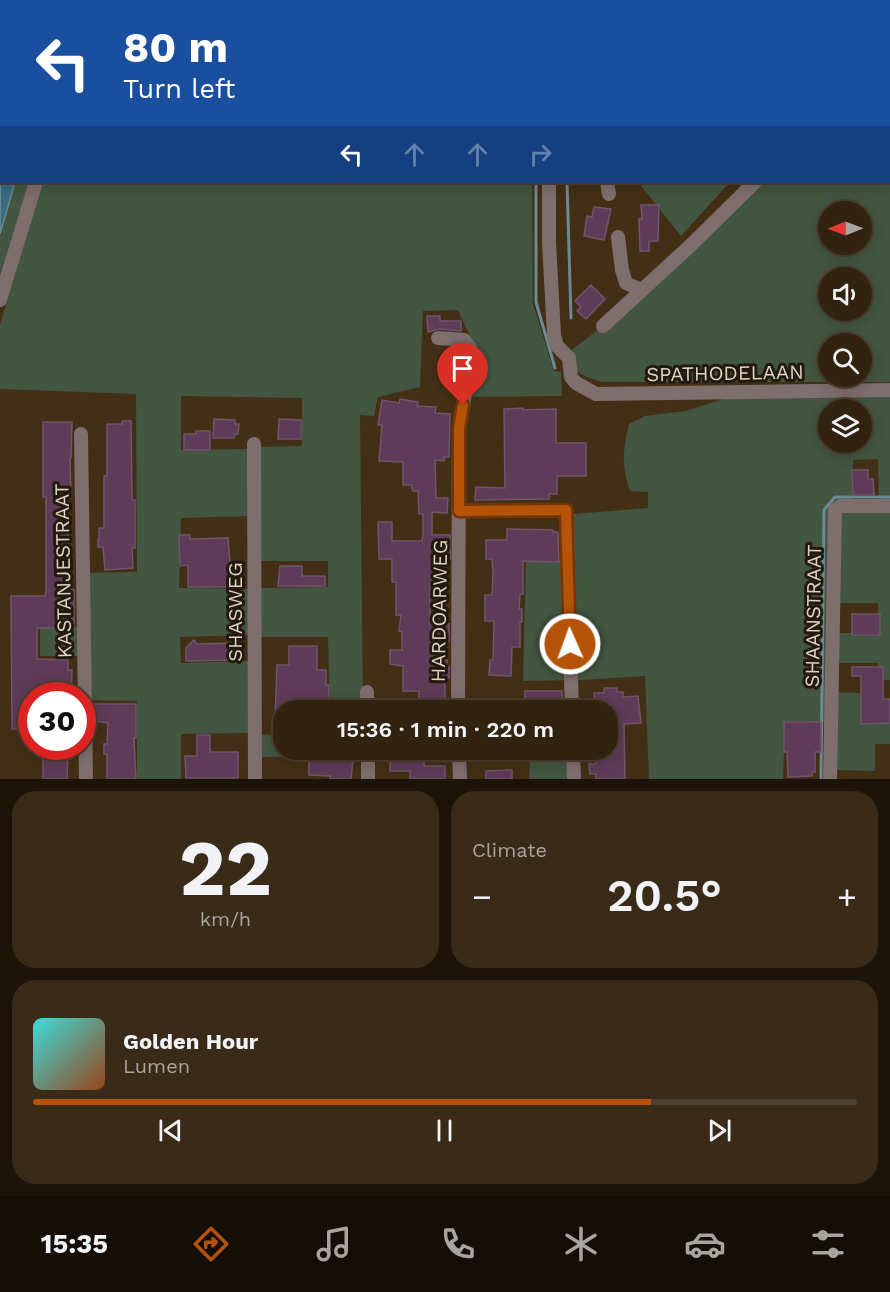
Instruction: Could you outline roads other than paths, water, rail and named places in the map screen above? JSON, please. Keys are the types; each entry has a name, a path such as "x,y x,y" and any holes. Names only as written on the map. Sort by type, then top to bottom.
{"street":[{"path":"0,300 36,183"},
{"name":"SPATHODELAAN","path":"549,183 552,317 556,346 569,358 572,377 576,383 596,394 890,390"},
{"path":"603,326 754,183"},
{"path":"618,237 626,283 641,290"},
{"name":"HARDOARWEG","path":"438,338 464,340 470,348 470,372 459,428 458,700"},
{"name":"KASTANJESTRAAT","path":"81,434 86,779"},
{"name":"SHASWEG","path":"254,444 255,779"},
{"name":"SHAANSTRAAT","path":"830,779 834,510 841,506 890,506"},
{"path":"459,511 566,510 572,700"},
{"path":"367,692 367,700"},
{"path":"368,760 368,779"},
{"path":"459,760 460,779"},
{"path":"573,760 574,779"}],"water":[{"path":"0,183 15,183 0,234"}],"waterway":[{"path":"536,183 536,302 555,368"},
{"path":"567,183 571,318"},
{"path":"821,779 824,510 835,497 890,497"}]}
